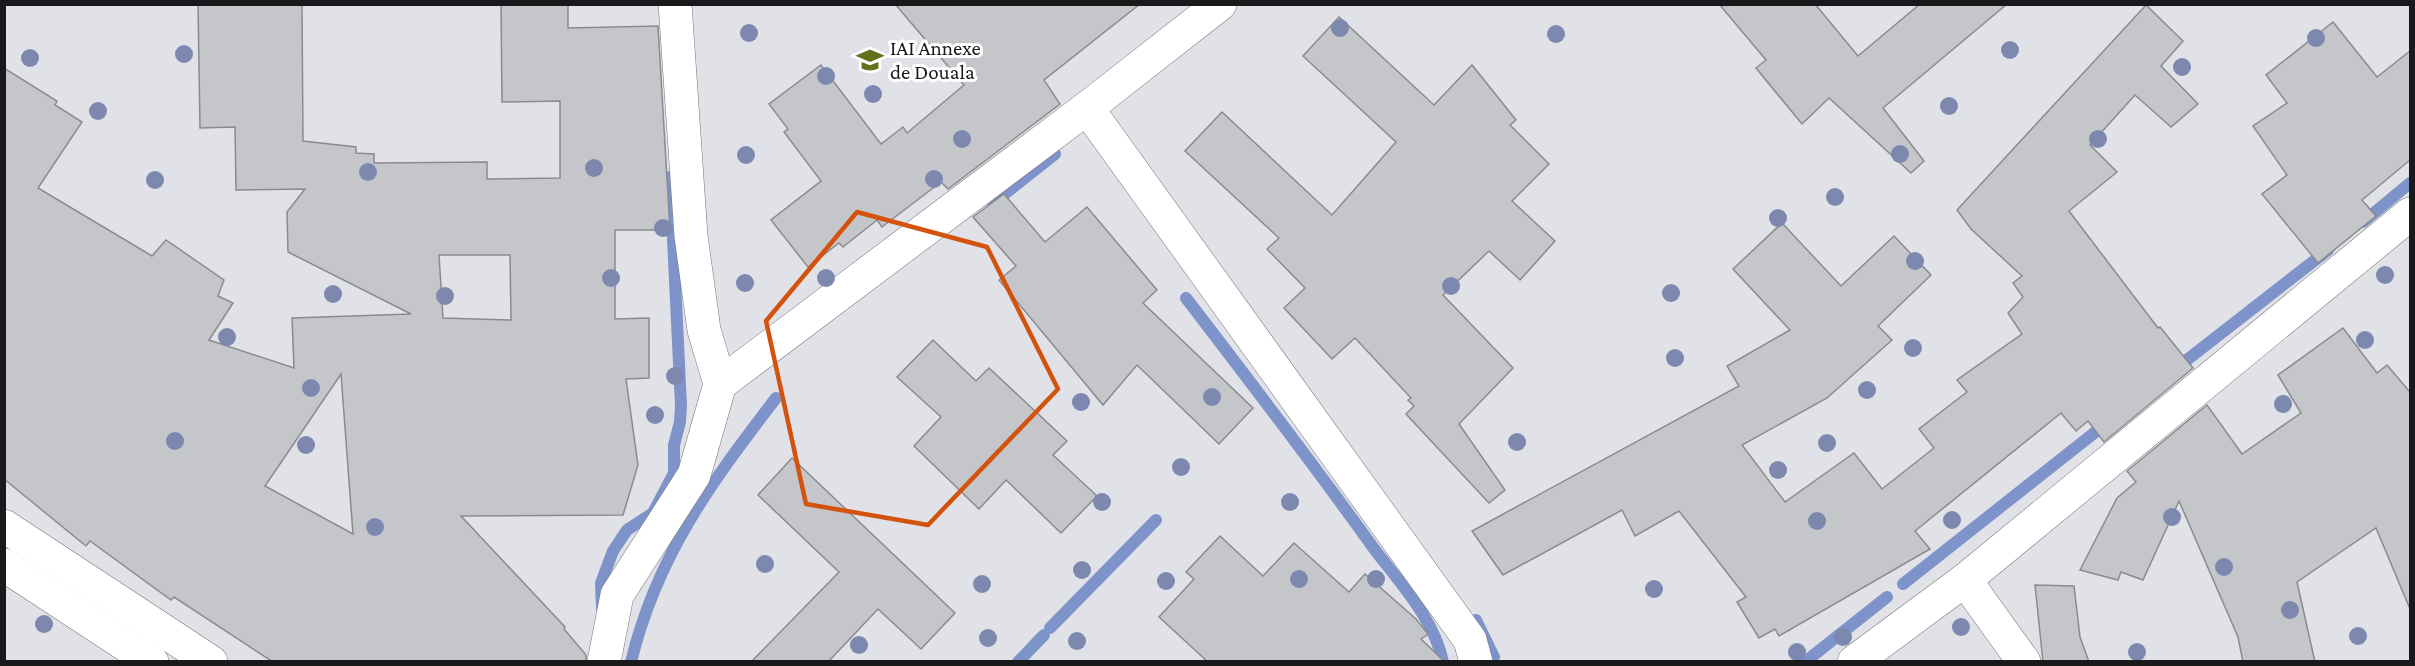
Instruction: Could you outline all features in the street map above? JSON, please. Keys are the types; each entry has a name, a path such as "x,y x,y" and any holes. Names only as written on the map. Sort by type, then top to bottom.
{"street":[{"path":"604,662 618,595 694,475 720,384 704,330 691,236 675,4"},
{"path":"720,384 1087,108 1220,4"},
{"path":"1087,108 1470,640 1476,662"},
{"path":"1854,662 1965,580 2410,214"},
{"path":"4,526 211,662"},
{"path":"4,565 152,662"},
{"path":"1965,580 2024,662"}],"highlighted area":[{"path":"857,212 987,247 1058,389 928,525 806,504 766,321"}],"building":[{"path":"198,4 302,4 303,141 356,147 356,153 374,154 374,163 487,162 487,179 560,178 560,101 502,102 501,4 568,4 568,28 658,26 670,230 615,230 615,319 649,318 649,378 626,379 638,465 623,515 461,516 565,627 564,629 586,655 586,662 273,662 174,597 171,600 90,541 86,546 4,479 4,68 57,101 55,105 82,122 38,188 152,256 166,240 224,280 218,296 233,303 209,340 294,368 292,318 411,314 288,252 287,212 305,189 236,190 235,127 200,128","holes":["439,255 510,255 511,320 443,318","341,374 353,534 265,486"]},
{"path":"895,4 1140,4 1044,80 1060,104 948,189 941,182 882,227 877,220 843,247 839,243 808,267 771,220 821,181 784,132 788,129 769,104 821,65 881,144 903,127 907,133 964,85"},
{"path":"1719,4 1815,4 1858,56 1920,4 2007,4 1883,108 1924,161 1911,173 1829,98 1802,124 1756,68 1766,60"},
{"path":"2146,5 2183,41 2161,66 2198,104 2171,127 2135,95 2090,145 2117,172 2069,211 2158,328 2160,327 2193,368 2104,442 2088,421 2076,431 2061,413 1915,531 1930,549 1779,636 1775,629 1759,638 1737,602 1746,597 1679,511 1635,536 1622,510 1503,575 1472,531 1739,386 1727,366 1790,330 1733,269 1782,223 1841,286 1894,236 1931,275 1878,326 1892,340 1827,398 1742,445 1785,502 1854,453 1882,489 1934,448 1919,429 1967,392 1957,380 2022,334 2008,313 2023,297 2013,283 2022,276 1971,229 1957,210"},
{"path":"1339,17 1434,105 1472,65 1516,120 1510,125 1549,164 1512,201 1555,241 1520,280 1489,251 1443,295 1513,368 1459,424 1505,490 1489,503 1406,414 1414,406 1408,400 1411,398 1355,338 1332,359 1284,308 1305,288 1267,249 1279,238 1185,151 1222,112 1332,215 1396,142 1303,56"},
{"path":"2333,22 2377,77 2410,51 2410,160 2362,200 2376,216 2318,263 2262,194 2287,175 2253,126 2287,103 2266,75"},
{"path":"1004,194 1045,242 1087,207 1157,290 1143,303 1253,408 1219,444 1137,365 1103,405 999,280 1016,266 973,217"},
{"path":"2343,328 2377,373 2387,365 2410,392 2410,609 2376,528 2297,582 2315,662 2243,662 2238,637 2179,501 2143,580 2121,572 2118,580 2080,570 2117,498 2136,482 2127,471 2207,405 2242,454 2301,413 2278,375"},
{"path":"933,340 976,381 989,368 1067,441 1053,455 1097,496 1061,533 1006,480 979,509 914,446 941,417 897,377"},
{"path":"792,458 955,613 921,649 878,609 828,662 751,662 839,572 758,495"},
{"path":"1220,536 1263,576 1294,543 1349,592 1365,574 1416,619 1428,634 1421,639 1445,662 1208,662 1159,617 1194,579 1186,572"},
{"path":"2035,585 2074,586 2080,637 2089,662 2043,662"}],"waterway":[{"path":"993,203 1055,154"},
{"path":"602,608 601,583 613,551 627,530 653,513 674,473 674,445 680,422 681,405 670,177"},
{"path":"2363,222 2410,183"},
{"path":"2174,370 2328,250"},
{"path":"1186,298 1414,601 1432,630 1443,662"},
{"path":"631,662 642,623 671,554 708,491 776,398"},
{"path":"1903,584 2108,422"},
{"path":"1050,628 1156,520"},
{"path":"1805,662 1887,597"},
{"path":"1476,620 1494,657"},
{"path":"1018,662 1044,635"}],"place":[{"name":"IAI Annexe de Douala","path":"870,60"}]}
